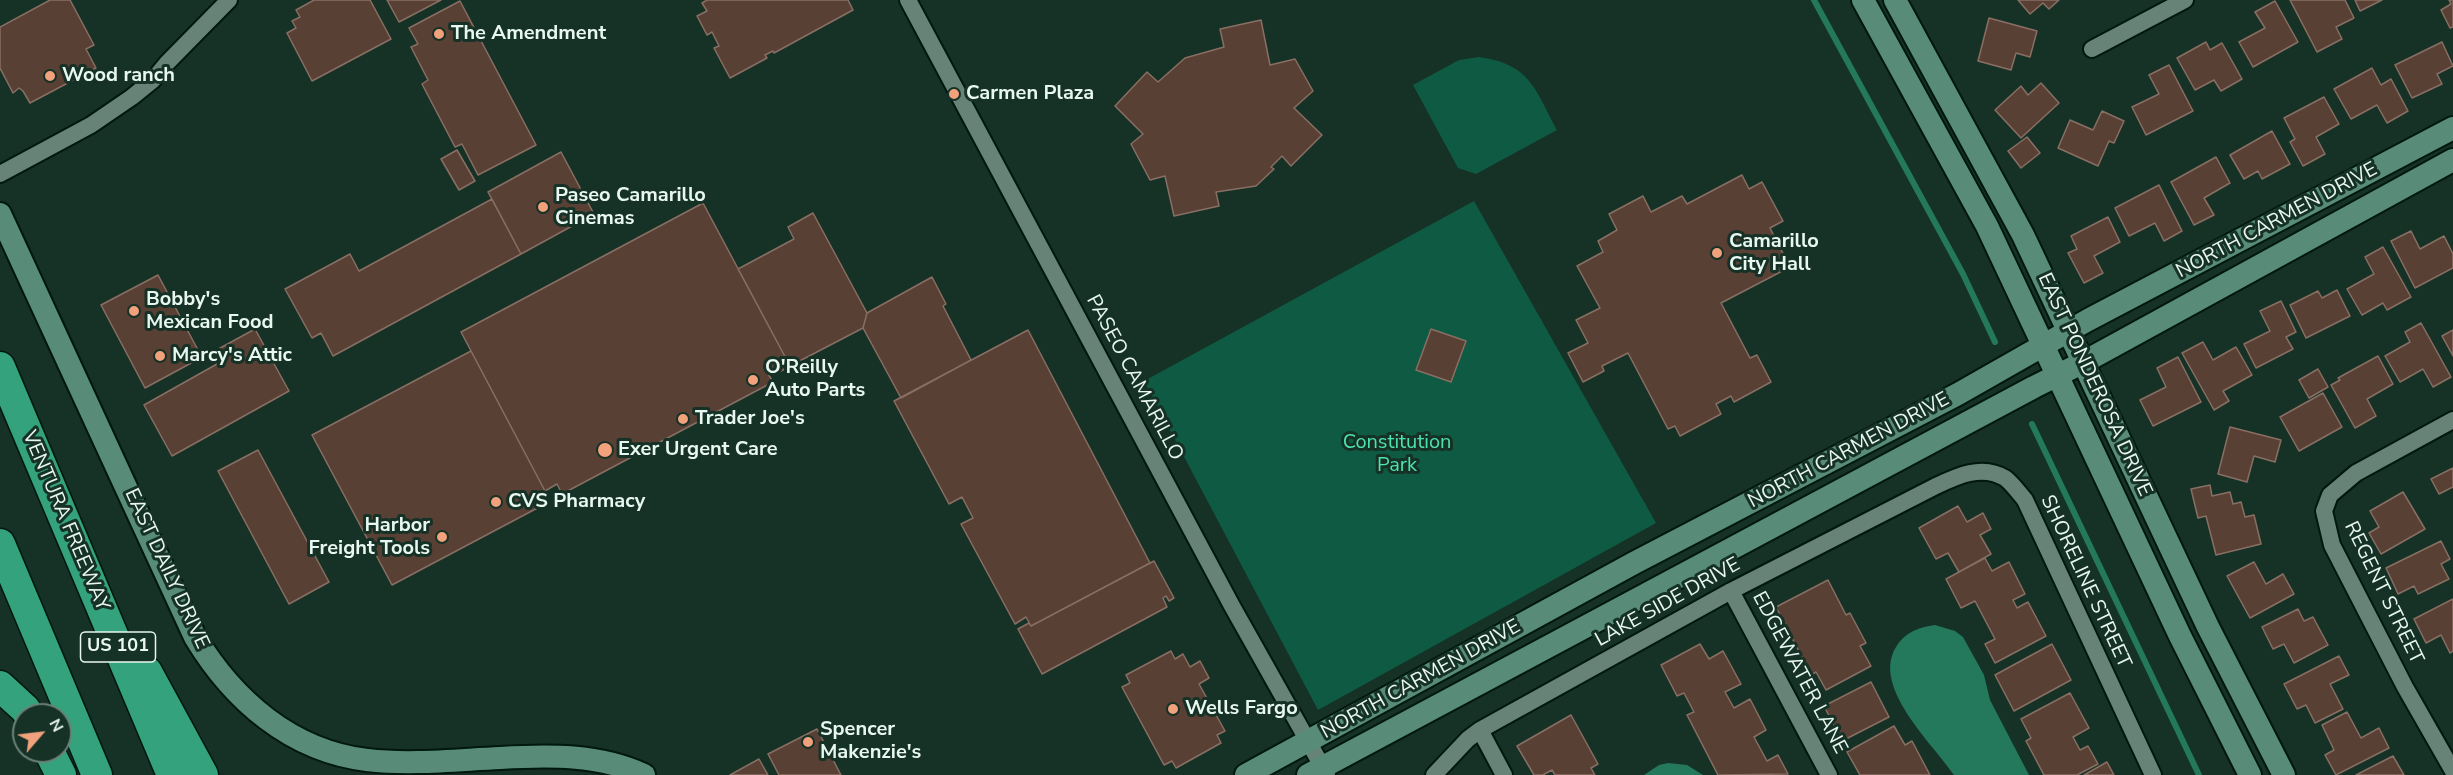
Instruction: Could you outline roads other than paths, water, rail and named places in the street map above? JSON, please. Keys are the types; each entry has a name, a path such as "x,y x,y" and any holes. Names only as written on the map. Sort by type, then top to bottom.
{"highway":[{"name":"VENTURA FREEWAY","path":"0,367 172,775"},
{"path":"64,519 203,775"},
{"name":"US 101","path":"0,544 97,775"},
{"path":"0,686 19,703"}],"main road":[{"name":"EAST PONDEROSA DRIVE","path":"1863,0 1982,216 2180,636 2250,775"},
{"name":"EAST PONDEROSA DRIVE","path":"1895,0 2023,235 2208,627 2284,775"},
{"name":"NORTH CARMEN DRIVE","path":"1246,775 1634,563 1958,394 2069,331 2453,128"},
{"name":"NORTH CARMEN DRIVE","path":"1319,772 2084,362 2453,160"},
{"name":"EAST DAILY DRIVE","path":"0,214 195,637 222,677 253,708 307,744 367,760 445,761 542,755 563,756 595,760 644,775"}],"street":[{"path":"0,174 91,125 132,97 153,80 198,30 229,0"},
{"name":"PASEO CAMARILLO","path":"908,0 1232,606 1309,742 1319,772"},
{"path":"2092,49 2185,0"},
{"name":"REGENT STREET","path":"2453,420 2356,473 2330,495 2324,511 2332,545 2405,687 2453,771"},
{"name":"SHORELINE STREET","path":"1936,486 1969,471 1991,473 2006,478 2025,500 2153,775"},
{"name":"LAKE SIDE DRIVE","path":"1434,775 1468,739 1480,730 1731,591 1936,486"},
{"name":"EDGEWATER LANE","path":"1731,591 1829,775"},
{"path":"1480,730 1504,775"}],"waterway":[{"path":"1814,0 1963,274 1995,342"},
{"path":"2032,424 2199,775"}],"place":[{"name":"The Amendment","path":"439,34"},
{"name":"Wood ranch","path":"50,76"},
{"name":"Carmen Plaza","path":"954,94"},
{"name":"Paseo Camarillo Cinemas","path":"543,207"},
{"name":"Camarillo City Hall","path":"1717,253"},
{"name":"Bobby's Mexican Food","path":"134,311"},
{"name":"Marcy's Attic","path":"160,356"},
{"name":"O'Reilly Auto Parts","path":"753,380"},
{"name":"Trader Joe's","path":"683,419"},
{"name":"Exer Urgent Care","path":"605,450"},
{"name":"CVS Pharmacy","path":"496,502"},
{"name":"Harbor Freight Tools","path":"442,537"},
{"name":"Wells Fargo","path":"1173,709"},
{"name":"Spencer Makenzie's","path":"808,742"}],"park label":[{"name":"Constitution Park","path":"1397,454"}]}
